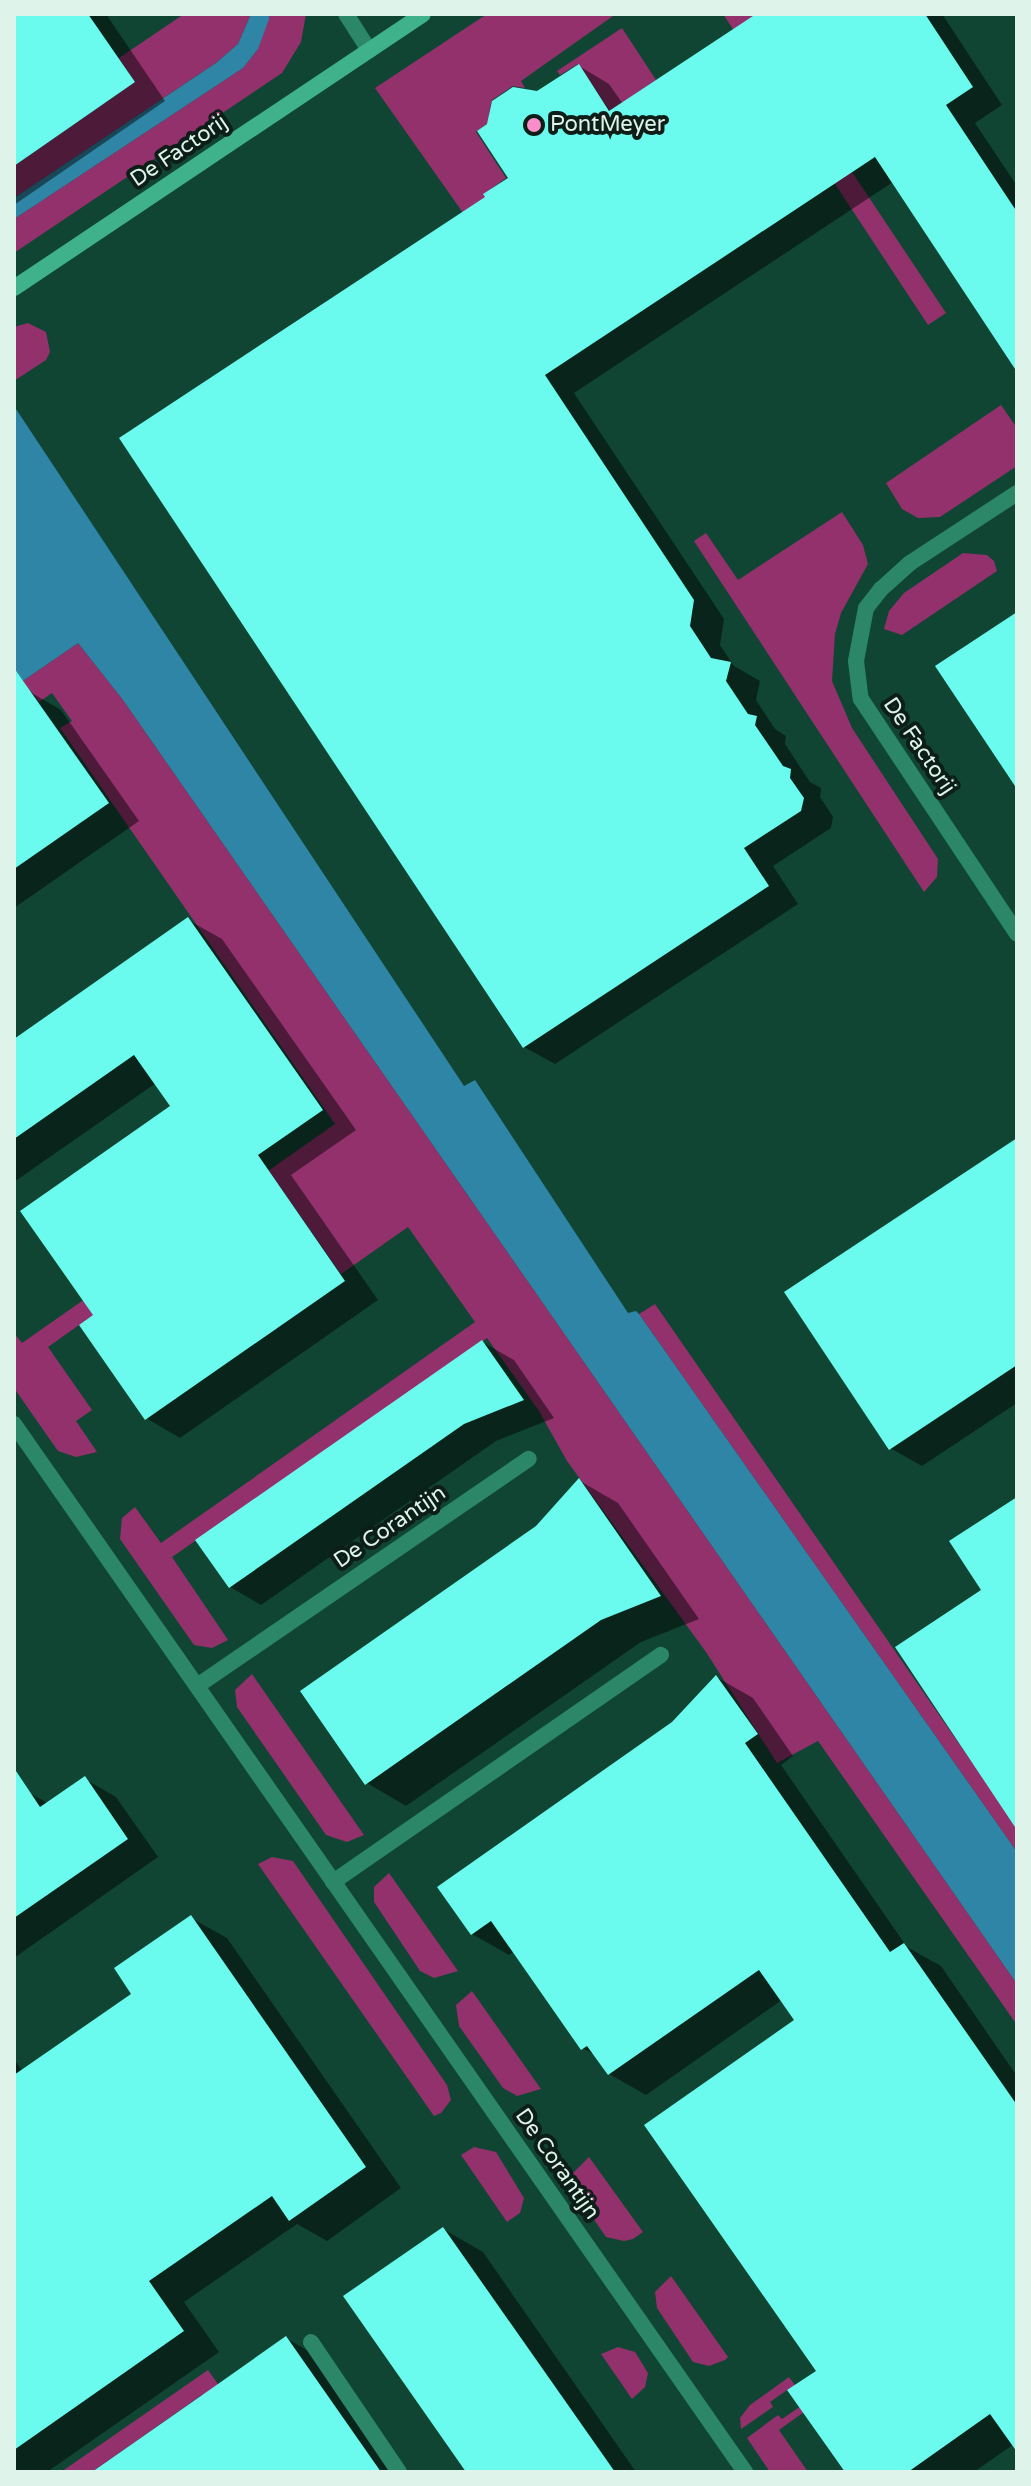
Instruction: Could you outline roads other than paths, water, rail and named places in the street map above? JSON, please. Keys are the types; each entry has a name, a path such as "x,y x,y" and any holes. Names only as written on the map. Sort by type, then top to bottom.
{"street":[{"path":"346,14 369,50"},
{"name":"De Factorij","path":"14,288 423,14"},
{"name":"De Factorij","path":"1017,493 910,563 881,589 866,608 856,661 861,699 1017,934"},
{"name":"De Corantijn","path":"14,1424 745,2472"},
{"name":"De Corantijn","path":"197,1686 529,1459"},
{"path":"333,1882 661,1655"},
{"path":"311,2342 399,2472"}],"water":[{"path":"251,14 269,14 269,19 258,49 243,68 14,219 14,198 216,63 238,44"},
{"path":"14,406 464,1086 475,1080 628,1313 636,1311 639,1314 1017,1852 1017,1984 123,700 78,643 14,687"}],"place":[{"name":"PontMeyer","path":"534,125"}]}
